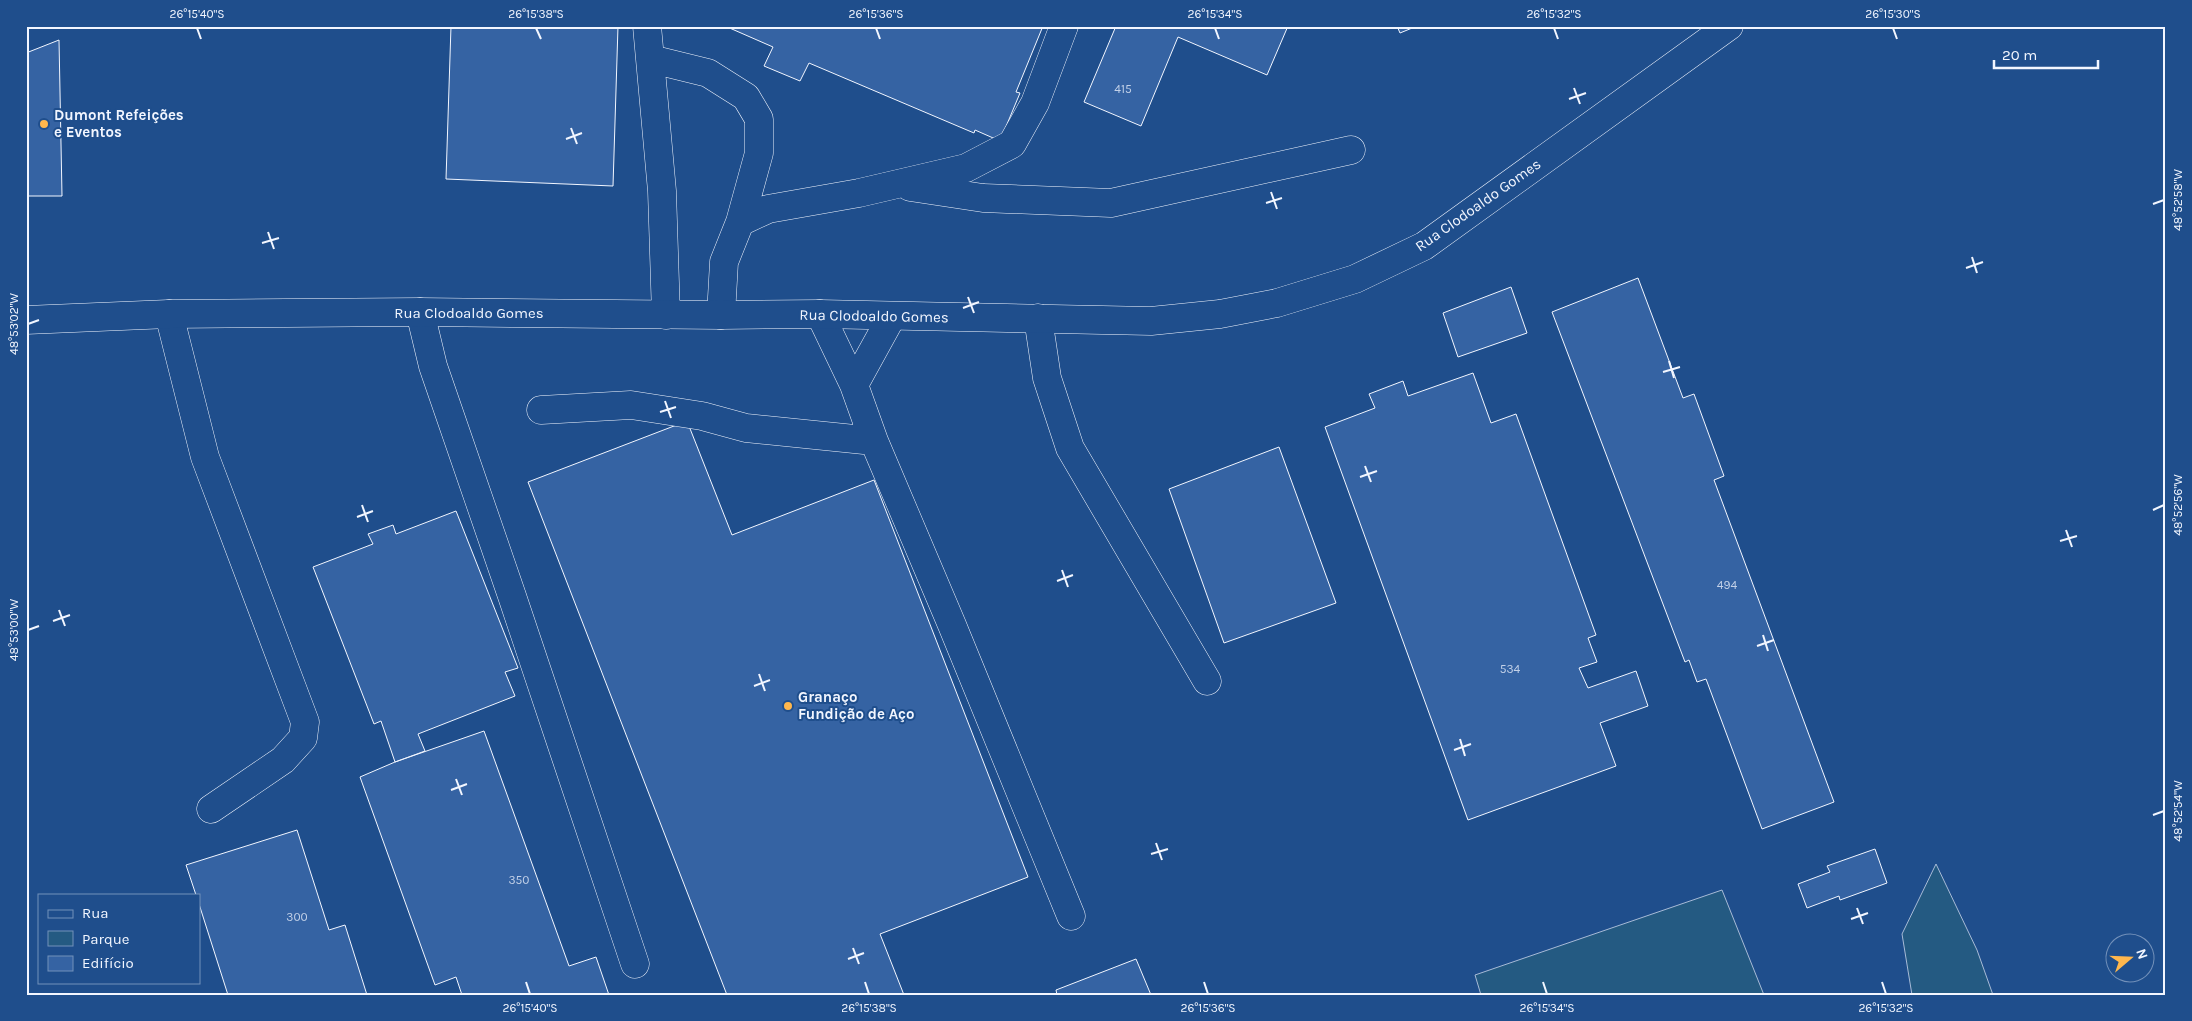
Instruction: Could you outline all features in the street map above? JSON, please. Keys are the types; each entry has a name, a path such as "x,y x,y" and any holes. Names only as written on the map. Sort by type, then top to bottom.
{"main road":[{"path":"647,26 662,191 666,315"},
{"path":"740,222 768,209 894,185 966,168 1012,144 1035,103 1064,26"},
{"name":"Rua Clodoaldo Gomes","path":"26,320 169,314 420,312 666,315 820,314 1151,321 1220,314 1278,303 1354,279 1424,246 1729,26"},
{"path":"651,59 708,73 746,97 759,119 759,153 740,222 724,262 721,315"},
{"path":"894,185 983,198 1111,203 1351,150"},
{"path":"420,312 432,366 515,605 635,964"},
{"path":"169,314 206,456 305,722 302,738 282,760 211,809"},
{"path":"820,314 854,385 874,442 952,625 1071,916"},
{"path":"854,385 892,316"},
{"path":"1038,318 1048,378 1070,448 1207,681"},
{"path":"541,410 631,405 702,416 746,428 874,442"}],"green space":[{"path":"1936,864 1977,950 1993,995 1912,995 1902,934"},
{"path":"1722,890 1764,995 1481,995 1475,975"}],"building":[{"path":"451,26 618,26 613,186 446,179"},
{"path":"725,26 1043,26 1016,92 1020,93 1000,141 975,130 974,133 809,63 800,81 764,66 773,47"},
{"path":"1116,26 1288,26 1267,75 1178,37 1141,126 1084,102"},
{"path":"1397,26 1417,26 1400,33"},
{"name":"Dumont Refeições e Eventos","path":"59,40 62,196 26,196 26,53"},
{"path":"1638,278 1683,398 1694,394 1724,476 1714,480 1834,802 1762,829 1706,679 1697,682 1689,660 1685,662 1552,312"},
{"path":"1511,287 1527,333 1458,357 1443,313"},
{"path":"1473,373 1491,423 1516,414 1596,635 1588,638 1597,662 1579,668 1588,688 1636,671 1648,706 1600,723 1616,766 1468,820 1325,427 1375,408 1369,394 1403,381 1408,396"},
{"name":"Granaço Fundição de Aço","path":"687,421 732,535 874,480 1028,877 880,934 904,995 727,995 528,482"},
{"path":"1279,447 1336,603 1224,643 1169,489"},
{"path":"456,511 518,668 505,672 515,696 418,734 425,751 395,762 381,721 374,724 313,567 373,544 368,534 393,525 396,534"},
{"path":"484,731 569,966 596,957 609,995 462,995 456,977 435,985 360,777 395,762"},
{"path":"297,830 329,930 345,925 367,995 228,995 200,907 200,894 196,894 186,865"},
{"path":"1875,849 1887,883 1840,900 1839,896 1807,908 1798,884 1830,872 1827,866"},
{"path":"1136,959 1151,995 1057,995 1056,990"}],"place":[{"name":"Dumont Refeições e Eventos","path":"44,124"},
{"name":"Granaço Fundição de Aço","path":"788,706"}]}
